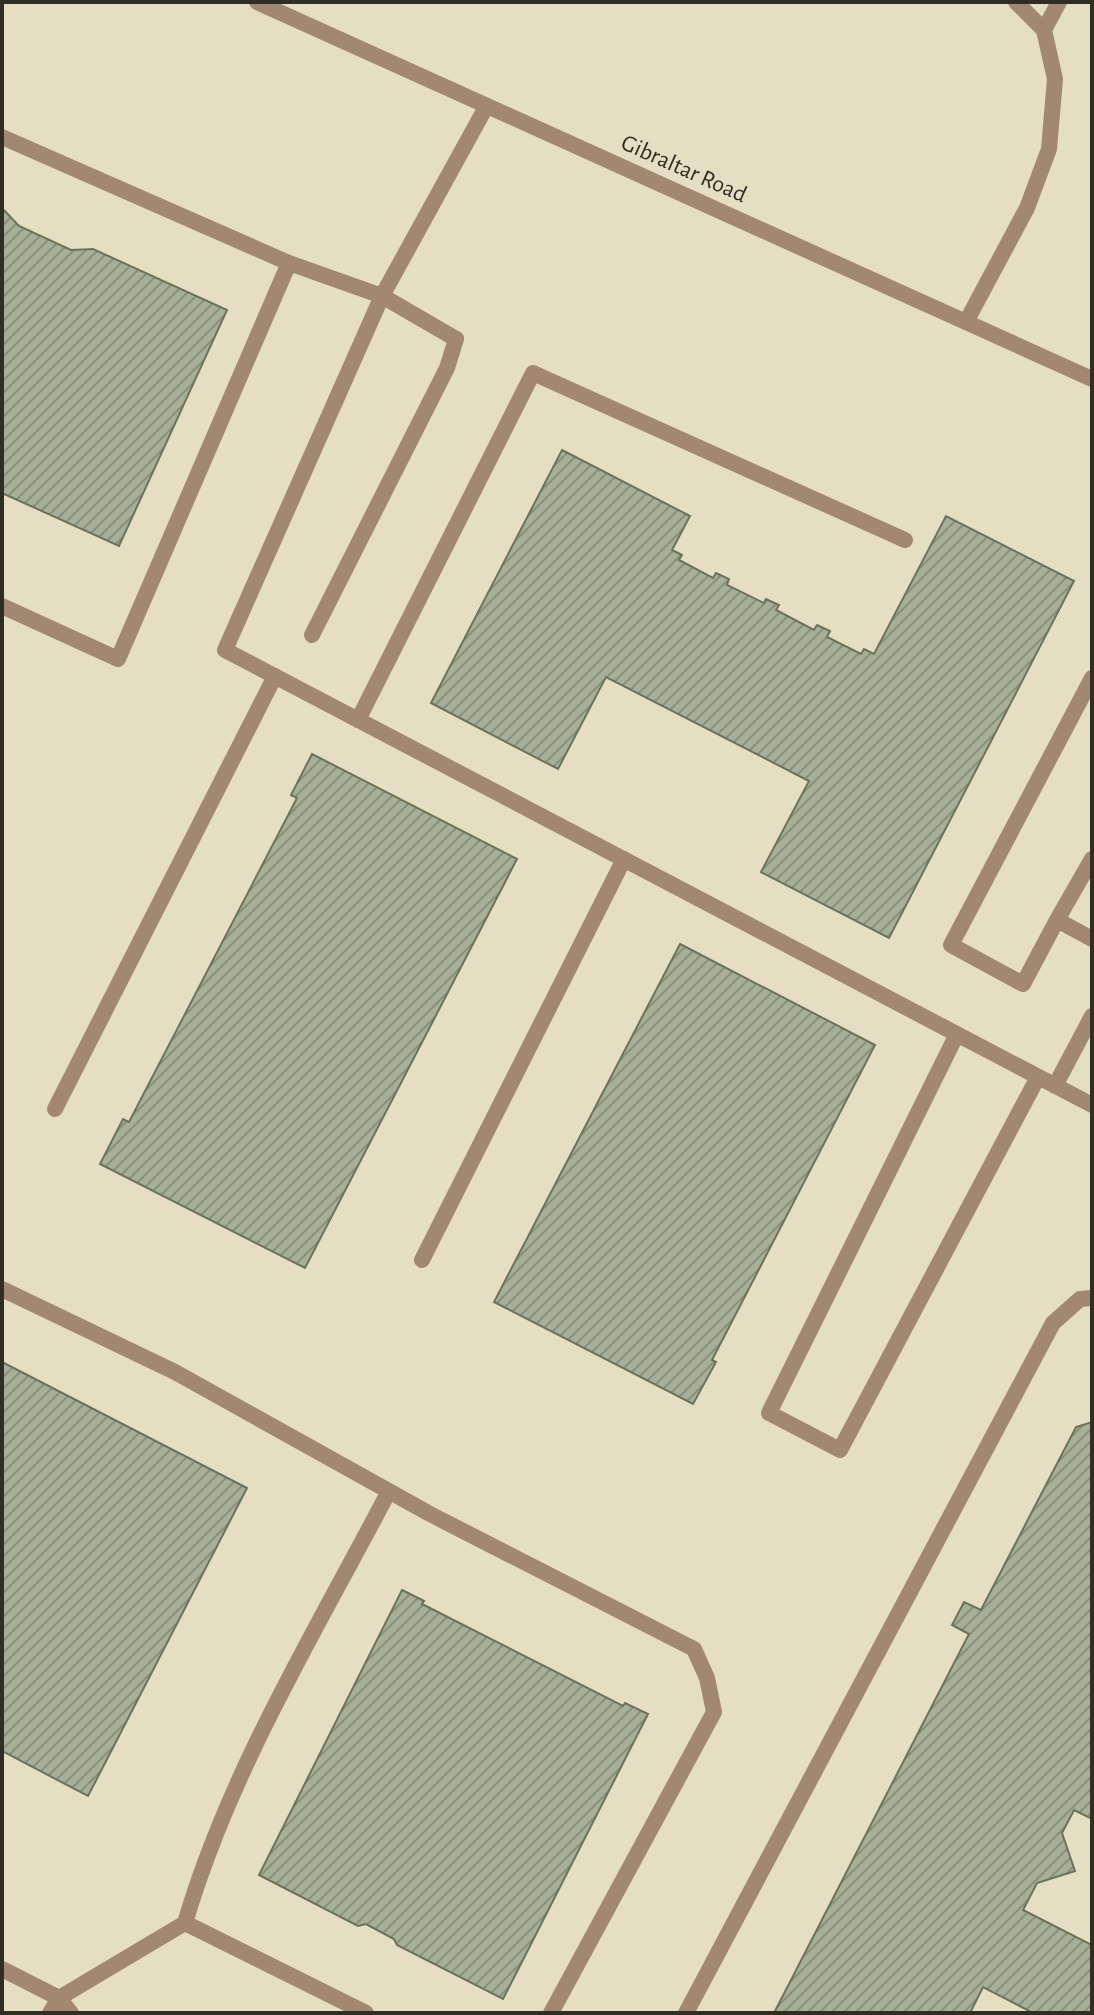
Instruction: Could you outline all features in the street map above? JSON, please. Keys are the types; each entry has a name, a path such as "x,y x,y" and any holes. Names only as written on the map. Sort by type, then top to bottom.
{"street":[{"path":"966,322 1027,208 1049,149 1055,79 1044,30 1016,2"},
{"path":"1044,30 1059,2"},
{"name":"Gibraltar Road","path":"268,4 486,107 1092,379"},
{"path":"486,107 382,296 225,650 1092,1105"},
{"path":"2,137 289,263 382,296 456,339 453,353 312,635"},
{"path":"2,606 118,659 289,263"},
{"path":"358,720 533,373 905,540"},
{"path":"55,1109 275,676"},
{"path":"1092,678 951,945 1023,984 1092,859"},
{"path":"422,1260 624,859"},
{"path":"1057,920 1092,939"},
{"path":"1055,1086 1092,1016"},
{"path":"957,1034 769,1413 840,1450 1038,1077"},
{"path":"2,1289 175,1372 389,1491 694,1649 707,1678 714,1712 551,2013"},
{"path":"686,2013 1053,1323 1080,1299 1092,1298"},
{"path":"54,2006 185,1923 204,1858 233,1791 389,1491"},
{"path":"185,1923 366,2013"},
{"path":"2,1969 54,2006 71,2013"}],"building":[{"path":"2,208 19,226 71,250 93,249 227,310 119,546 2,493"},
{"path":"562,450 690,516 672,550 682,555 679,560 713,578 716,573 729,579 727,585 764,603 766,599 779,605 776,610 814,630 817,625 830,631 827,637 861,654 864,649 874,654 946,516 1074,581 889,938 761,872 809,781 606,677 558,769 431,703"},
{"path":"312,754 517,859 305,1268 100,1164 123,1119 129,1122 297,798 291,795"},
{"path":"680,944 875,1045 712,1360 716,1362 693,1404 494,1302"},
{"path":"2,1362 247,1488 88,1796 2,1751"},
{"path":"1092,1422 1092,1819 1074,1810 1062,1833 1075,1871 1037,1883 1023,1910 1092,1945 1092,2013 1033,2013 983,1987 970,2013 774,2013 969,1634 952,1625 964,1602 981,1610 1076,1427"},
{"path":"402,1590 424,1601 422,1604 623,1706 625,1703 648,1714 503,1999 397,1945 394,1939 366,1924 358,1926 259,1875"}]}
